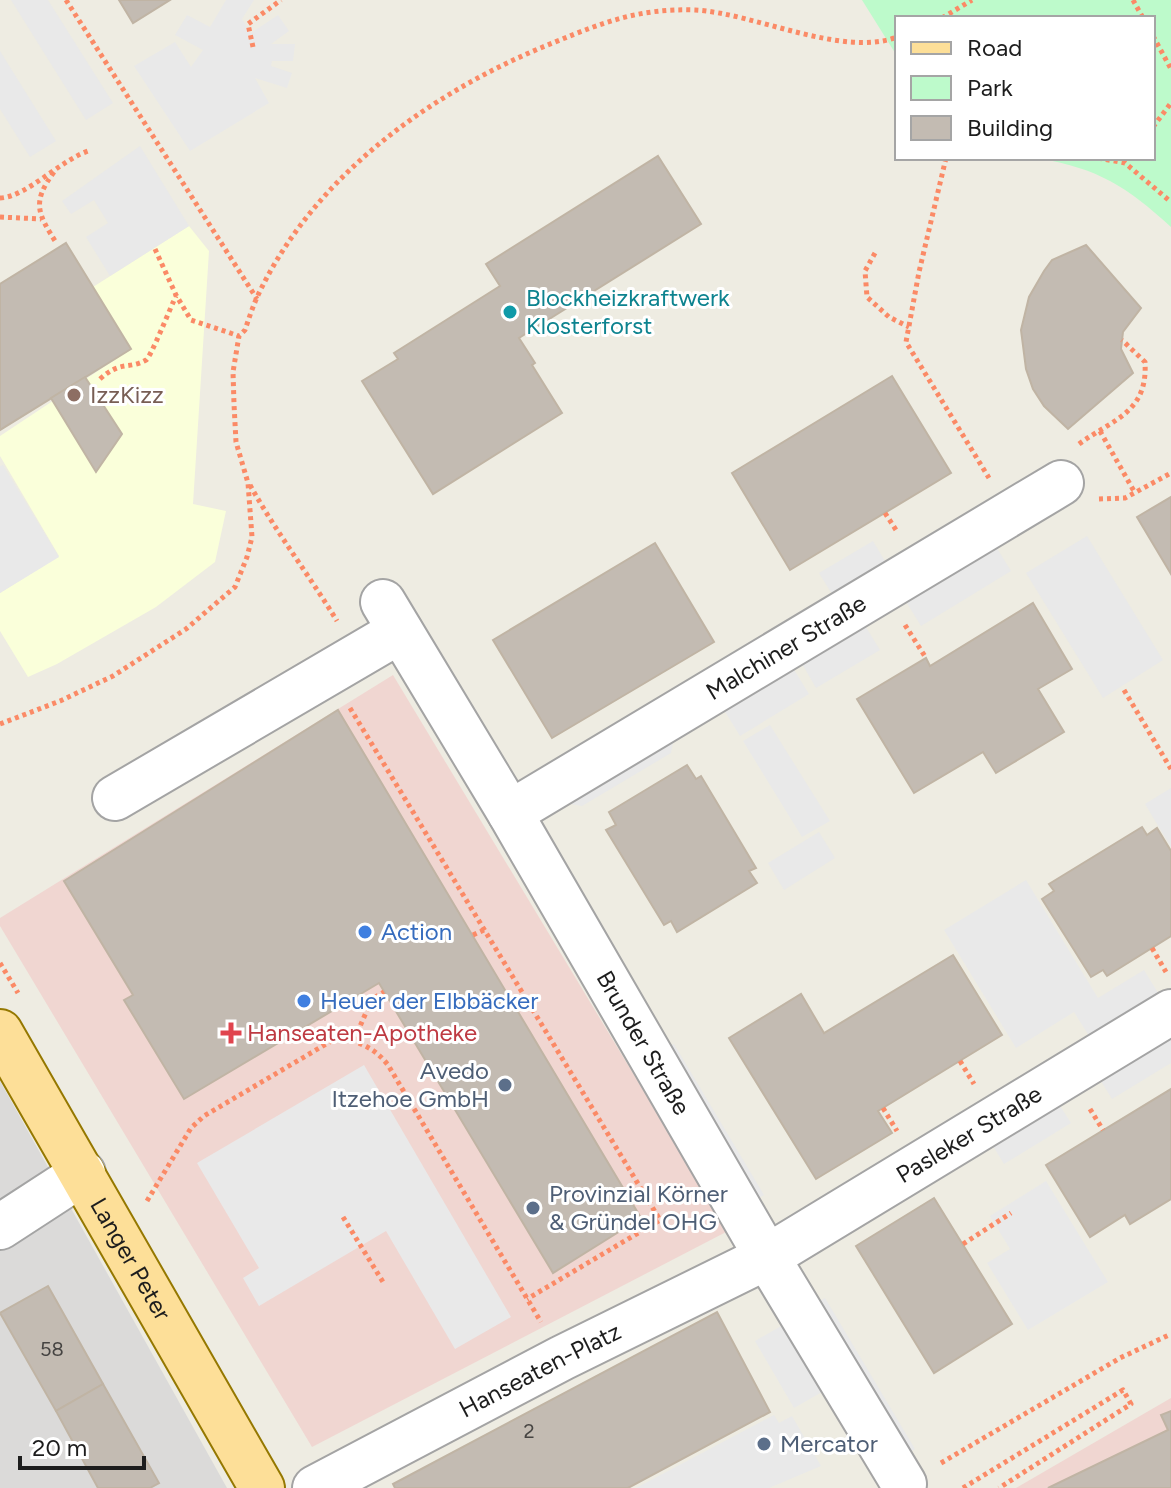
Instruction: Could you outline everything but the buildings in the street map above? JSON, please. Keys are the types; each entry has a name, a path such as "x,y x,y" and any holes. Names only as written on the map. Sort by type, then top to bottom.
{"main road":[{"name":"Langer Peter","path":"0,1032 262,1488"}],"street":[{"name":"Malchiner Straße","path":"510,813 1061,483"},
{"path":"115,798 329,673 392,616"},
{"name":"Brunder Straße","path":"392,616 767,1257 904,1484"},
{"name":"Pasleker Straße","path":"767,1257 1171,1012"},
{"path":"0,1227 83,1173"},
{"name":"Hanseaten-Platz","path":"315,1488 562,1358 767,1257"}],"path":[{"path":"66,0 257,299"},
{"path":"253,47 248,24 281,0"},
{"path":"945,16 972,0"},
{"path":"0,724 113,676 186,629 235,587 252,537 248,483 235,429 233,372 239,336 245,330 257,299 290,241 319,203 354,165 421,111 523,54 616,17 661,10 710,12 816,37 853,42 895,39"},
{"path":"1155,40 1171,69"},
{"path":"1155,124 1171,103"},
{"path":"0,198 15,194 69,158 91,150"},
{"path":"946,160 906,342 993,484 1017,510"},
{"path":"1127,161 1171,202"},
{"path":"57,168 40,196 38,209 57,244"},
{"path":"0,217 41,219"},
{"path":"155,249 191,320 239,336"},
{"path":"875,253 865,271 867,297 889,317 909,327"},
{"path":"100,379 119,365 147,360 152,355 156,338 176,295"},
{"path":"1122,340 1145,362 1142,395 1128,412 1070,453 1061,483 1077,492 1111,500 1135,493 1171,473"},
{"path":"1100,431 1135,493"},
{"path":"248,483 341,628 392,616"},
{"path":"329,673 660,1220 527,1299"},
{"path":"1124,690 1171,769"},
{"path":"473,935 484,930"},
{"path":"1152,948 1171,980"},
{"path":"354,1041 372,999 384,992"},
{"path":"145,1205 191,1128 204,1116 338,1037 354,1041 379,1053 388,1065 562,1358"},
{"path":"963,1244 1011,1213"},
{"path":"343,1217 383,1282"},
{"path":"904,1484 1120,1358 1171,1334"},
{"path":"963,1488 1123,1390 1131,1404 999,1488"}],"shaded area":[{"path":"11,0 48,0 113,103 86,120"},
{"path":"226,0 254,0 242,19 251,33 278,15 289,31 271,44 295,44 293,61 272,61 271,66 292,73 287,88 255,78 269,103 190,151 134,66 175,42 191,67 203,50 175,35 187,15 210,27"},
{"path":"0,51 56,141 30,157 0,109"},
{"path":"140,146 189,226 110,276 86,237 108,223 94,200 71,214 62,201"},
{"path":"189,226 209,251 193,504 226,511 215,562 156,607 57,664 28,677 0,631 0,593 59,556 0,456 0,436 131,349 93,287"},
{"path":"3,465 59,557 0,593 0,466"},
{"path":"1087,536 1163,660 1103,698 1026,573"},
{"path":"873,541 889,568 835,599 819,573"},
{"path":"995,545 1011,571 921,626 905,600"},
{"path":"864,624 880,650 816,688 801,662"},
{"path":"793,668 809,694 740,736 724,710"},
{"path":"393,675 728,1231 312,1447 0,926 0,918"},
{"path":"770,725 830,821 802,837 743,741"},
{"path":"674,737 671,753 582,806 564,803"},
{"path":"1171,788 1171,847 1145,804"},
{"path":"819,832 835,858 784,890 768,863"},
{"path":"1026,880 1098,998 1144,970 1160,996 1091,1039 1074,1012 1016,1048 944,930"},
{"path":"1166,1031 1171,1040 1171,1063 1112,1099 1096,1073"},
{"path":"674,1044 764,1195 752,1202 662,1050"},
{"path":"364,1065 511,1317 455,1349 386,1231 259,1306 243,1278 259,1268 197,1163"},
{"path":"0,1081 227,1488 0,1488"},
{"path":"1055,1098 1071,1123 1004,1164 988,1138"},
{"path":"1046,1181 1108,1282 1028,1330 987,1263 1010,1249 990,1216"},
{"path":"825,1298 915,1449 904,1456 814,1304"},
{"path":"783,1325 822,1392 794,1408 755,1341"},
{"path":"1171,1398 1171,1488 1016,1488"},
{"name":"Mercator","path":"774,1415 779,1423 792,1416 821,1466 769,1488 636,1488"}],"green space":[{"path":"862,0 1171,0 1171,227 1140,200 1110,181 1048,160 1155,160 1155,16 895,16 895,53"}],"place":[{"name":"Blockheizkraftwerk Klosterforst","path":"510,312"},
{"name":"IzzKizz","path":"74,395"},
{"name":"Action","path":"365,932"},
{"name":"Heuer der Elbbäcker","path":"304,1001"},
{"name":"Hanseaten-Apotheke","path":"231,1033"},
{"name":"Avedo Itzehoe GmbH","path":"505,1085"},
{"name":"Provinzial Körner & Gründel OHG","path":"533,1208"},
{"name":"Mercator","path":"764,1444"}]}
